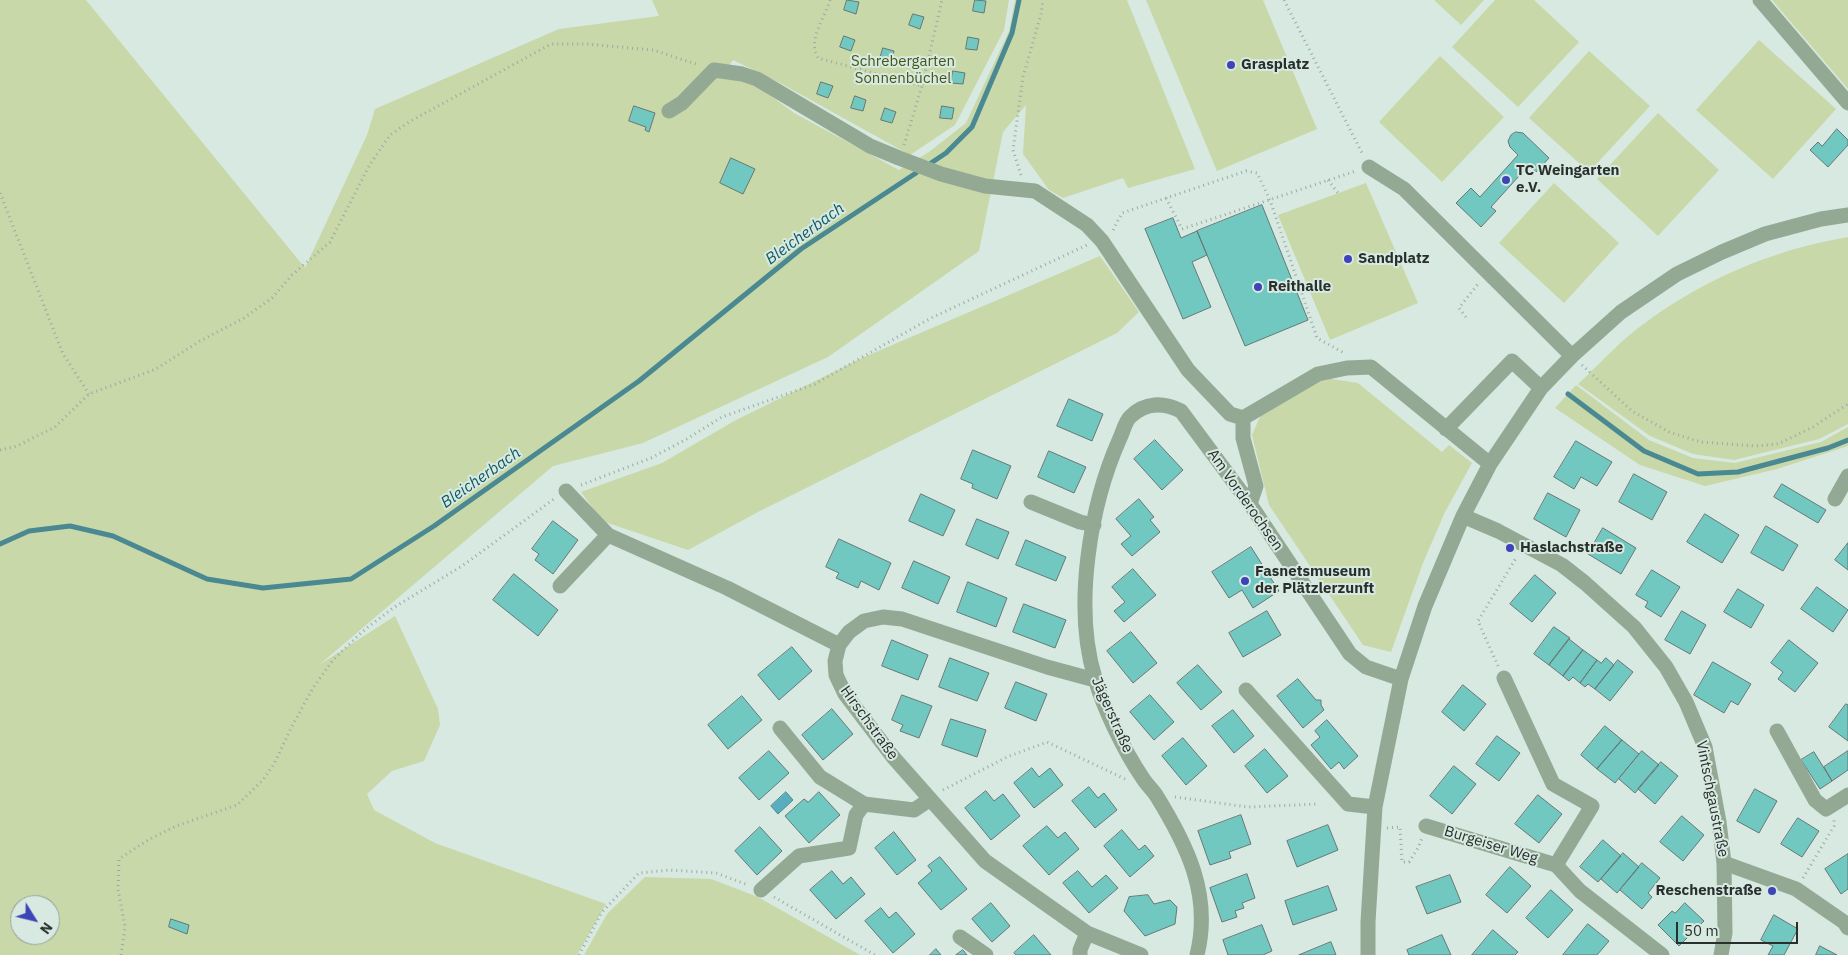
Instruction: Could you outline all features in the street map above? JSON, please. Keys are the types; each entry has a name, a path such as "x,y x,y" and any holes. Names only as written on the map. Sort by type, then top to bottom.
{"street":[{"path":"1760,0 1848,103"},
{"path":"669,111 682,103 714,70 742,74 757,79 870,146 899,158 941,174 984,186 1035,191 1087,225 1102,241 1188,370 1230,414 1243,418 1318,374 1347,368 1371,367 1490,464"},
{"path":"1369,167 1404,189 1572,356"},
{"path":"1368,955 1368,922 1375,807 1401,679 1425,606 1463,516 1490,464 1542,388 1572,356 1621,312 1678,274 1722,252 1765,234 1821,219 1848,215"},
{"path":"1446,429 1512,361 1542,388"},
{"name":"Jägerstraße","path":"1169,405 1147,405 1129,418 1114,452 1096,509 1086,568 1086,613 1090,657 1095,680 1115,727 1142,777 1155,794 1188,855 1202,900 1202,936 1197,955"},
{"name":"Am Vorderochsen","path":"1169,405 1181,411 1250,504 1350,654 1366,667 1401,679"},
{"path":"1243,418 1243,438 1256,486 1250,504"},
{"path":"1835,499 1848,476"},
{"path":"566,490 572,499 608,535 727,588 839,645 849,632 864,621 882,617 902,619 1047,667 1095,680"},
{"path":"1031,502 1080,522 1094,525"},
{"name":"Vintschgaustraße","path":"1463,516 1524,544 1562,566 1585,583 1634,627 1666,667 1686,702 1705,747 1719,822 1724,863 1725,933 1720,955"},
{"path":"560,586 608,535"},
{"name":"Hirschstraße","path":"839,645 835,661 836,675 845,694 893,758 985,861 1087,933 1141,955"},
{"name":"Burgeiser Weg","path":"1504,678 1553,784 1592,806 1556,865"},
{"path":"1246,690 1348,804 1375,807"},
{"path":"780,728 820,777 864,804 914,810 929,800"},
{"path":"1777,731 1815,800 1826,809 1848,794"},
{"path":"761,890 799,856 849,848 856,815 864,804"},
{"name":"Burgeiser Weg","path":"1426,826 1556,865 1580,891 1662,955"},
{"path":"1724,863 1796,889 1844,922 1848,928"},
{"path":"1080,955 1080,950 1087,933"},
{"path":"960,937 986,955"}],"path":[{"path":"830,0 814,42 818,58 922,86"},
{"path":"899,158 922,86 942,0"},
{"path":"1035,191 1020,174 1013,150 1023,77 1041,14 1043,0"},
{"path":"1166,198 1182,229 1369,167 1284,0"},
{"path":"0,450 18,446 55,427 89,394 156,369 200,341 244,318 272,298 292,276 330,242 369,166 390,135 408,122 552,44 586,44 653,50 714,70"},
{"path":"121,955 125,927 118,889 119,859 148,840 176,826 237,805 263,780 274,764 313,688 333,660 363,631 393,608 462,566 566,490 651,458 722,417 815,384 931,318 1083,246 1108,238 1122,213 1246,171 1257,173 1270,200 1316,338 1348,355"},
{"path":"1328,180 1338,193"},
{"path":"0,193 63,354 89,394"},
{"path":"1466,317 1459,308 1479,282 1477,262"},
{"path":"1572,356 1632,411 1669,432 1701,442 1756,446 1778,444 1813,427 1848,404"},
{"path":"1504,678 1478,621 1524,544"},
{"path":"929,800 942,791 1007,757 1048,742 1128,781 1142,777"},
{"path":"1155,794 1248,807 1318,804"},
{"path":"1796,889 1834,826 1834,804"},
{"path":"1373,828 1400,827 1402,862 1409,862 1418,848 1426,826"},
{"path":"578,955 602,912 639,873 669,870 716,872 761,890 875,955"}],"green space":[{"name":"Schrebergarten Sonnenbüchel","path":"0,0 86,0 305,268 367,135 375,109 559,29 659,16 652,0 1009,0 1004,30 955,125 910,155 782,84 733,60 722,76 748,79 794,113 899,170 929,152 966,123 1009,31 1015,0 1127,0 1195,169 1128,188 1123,178 1063,198 1049,190 1023,154 1026,105 1003,132 979,251 828,357 643,443 553,466 319,665 395,616 438,709 440,725 424,761 392,771 367,794 374,810 435,843 606,904 577,955 0,955"},
{"name":"Grasplatz","path":"1146,0 1263,0 1317,129 1217,171"},
{"path":"1434,0 1484,0 1461,25"},
{"path":"1495,0 1534,0 1579,42 1518,107 1452,47"},
{"path":"1772,0 1848,0 1848,89"},
{"path":"1759,40 1836,109 1773,179 1696,110"},
{"path":"1589,51 1650,106 1589,172 1529,118"},
{"path":"1440,56 1504,117 1442,182 1379,122"},
{"path":"1658,113 1719,170 1658,236 1597,179"},
{"name":"Sandplatz","path":"1366,183 1418,303 1330,340 1278,215"},
{"path":"1554,183 1619,243 1564,303 1499,243"},
{"path":"1848,237 1848,424 1819,439 1734,460 1693,454 1650,436 1578,384 1637,329 1685,296 1711,282 1764,259 1791,250"},
{"path":"1100,256 1139,312 1117,333 758,512 688,550 602,521 581,492 662,463 736,420 862,358"},
{"path":"1326,378 1358,383 1442,452 1449,445 1472,463 1445,512 1423,563 1391,652 1363,645 1269,505 1252,435 1263,410"},
{"path":"1576,385 1649,440 1693,458 1735,463 1821,442 1848,427 1848,446 1777,469 1705,486 1640,465 1555,408"},
{"path":"645,877 711,879 758,897 860,955 584,955 607,914"}],"water":[{"path":"786,792 793,800 778,814 771,806"}],"building":[{"path":"847,0 859,2 856,14 844,10"},
{"path":"975,0 986,1 984,13 973,11"},
{"path":"913,14 924,17 920,29 909,25"},
{"path":"844,36 855,40 851,51 840,47"},
{"path":"968,37 979,39 977,50 966,49"},
{"path":"883,48 894,51 891,63 880,59"},
{"path":"953,71 965,73 963,84 951,83"},
{"path":"821,82 833,86 828,98 817,94"},
{"path":"855,96 866,100 863,111 851,108"},
{"path":"634,106 655,113 649,132 645,130 646,127 629,121"},
{"path":"942,106 954,108 952,119 940,118"},
{"path":"885,108 896,112 892,123 881,120"},
{"path":"1837,129 1848,140 1848,145 1828,167 1810,150 1818,142 1822,146"},
{"name":"TC Weingarten e.V.","path":"1516,132 1523,133 1549,158 1536,172 1529,165 1491,207 1496,211 1481,227 1456,203 1471,188 1480,197 1518,155 1510,147 1508,141 1511,135"},
{"path":"731,158 755,169 743,194 720,183"},
{"name":"Reithalle","path":"1262,205 1308,320 1245,346 1197,231"},
{"path":"1173,218 1181,238 1197,231 1207,255 1192,262 1211,307 1183,319 1145,229"},
{"path":"1069,399 1103,414 1092,441 1057,426"},
{"path":"1155,440 1183,470 1162,490 1134,459"},
{"path":"1576,441 1612,462 1597,486 1581,477 1574,489 1554,477"},
{"path":"973,450 1011,466 997,499 972,488 973,484 961,479"},
{"path":"1049,451 1086,467 1074,493 1038,477"},
{"path":"1634,474 1667,492 1652,520 1619,502"},
{"path":"1782,484 1826,510 1818,523 1774,497"},
{"path":"1548,493 1580,510 1566,537 1534,519"},
{"path":"921,494 955,510 943,536 909,521"},
{"path":"1139,499 1154,517 1150,520 1160,532 1132,556 1121,544 1131,536 1116,519"},
{"path":"1705,514 1739,535 1722,563 1687,542"},
{"path":"977,519 1009,532 998,559 966,545"},
{"path":"553,521 578,540 553,574 535,560 539,554 532,549"},
{"path":"1766,526 1798,545 1783,571 1751,553"},
{"path":"1603,528 1636,548 1621,574 1588,554"},
{"path":"839,539 891,563 879,590 861,581 858,588 836,578 839,573 826,567"},
{"path":"1026,540 1066,557 1056,581 1016,565"},
{"path":"1848,543 1848,570 1835,560"},
{"name":"Fasnetsmuseum der Plätzlerzunft","path":"1251,547 1279,591 1253,608 1242,590 1229,598 1212,572"},
{"path":"914,561 950,577 938,604 902,588"},
{"path":"1133,569 1156,595 1124,622 1114,611 1125,602 1112,587"},
{"path":"1652,570 1680,587 1661,617 1645,607 1648,602 1636,595"},
{"path":"514,574 558,610 538,636 493,600"},
{"path":"1535,575 1556,593 1532,622 1510,604"},
{"path":"968,582 1007,598 996,627 957,612"},
{"path":"1817,587 1848,610 1833,632 1801,609"},
{"path":"1738,589 1764,605 1751,628 1724,612"},
{"path":"1024,604 1066,620 1055,648 1013,632"},
{"path":"1267,611 1281,635 1243,657 1229,633"},
{"path":"1682,611 1706,625 1690,654 1665,640"},
{"path":"1554,627 1570,638 1549,665 1534,654"},
{"path":"1131,632 1157,663 1133,683 1107,651"},
{"path":"1569,639 1583,650 1563,676 1549,665"},
{"path":"892,640 928,655 918,680 882,666"},
{"path":"1789,640 1818,663 1795,692 1778,679 1783,672 1771,663"},
{"path":"792,647 812,671 779,700 758,675"},
{"path":"1583,650 1597,660 1580,683 1573,677 1569,681 1563,676"},
{"path":"950,658 989,673 977,701 939,687"},
{"path":"1606,658 1614,665 1595,689 1588,684 1585,687 1580,683 1597,660 1601,663"},
{"path":"1618,660 1633,672 1610,701 1595,689"},
{"path":"1713,662 1751,684 1738,705 1731,701 1724,713 1694,695"},
{"path":"1198,665 1222,692 1201,710 1177,683"},
{"path":"1298,679 1316,700 1321,700 1324,710 1303,728 1277,696"},
{"path":"1016,682 1047,694 1036,721 1005,708"},
{"path":"1463,685 1486,704 1464,731 1442,712"},
{"path":"902,695 932,706 919,738 900,731 903,725 892,720"},
{"path":"1150,695 1174,722 1154,740 1130,712"},
{"path":"742,696 762,720 728,749 708,725"},
{"path":"1846,704 1848,705 1848,741 1829,727"},
{"path":"832,709 853,734 823,760 802,735"},
{"path":"1233,710 1254,736 1234,753 1212,726"},
{"path":"951,719 986,730 977,757 942,745"},
{"path":"1327,720 1358,756 1344,769 1339,762 1331,769 1311,745 1320,737 1315,731"},
{"path":"1605,726 1622,740 1597,769 1581,755"},
{"path":"1497,736 1520,753 1499,781 1476,764"},
{"path":"1183,738 1207,766 1186,785 1162,756"},
{"path":"1622,740 1639,754 1615,783 1597,769"},
{"path":"1265,749 1288,776 1267,793 1245,766"},
{"path":"769,751 789,773 759,800 739,778"},
{"path":"1642,751 1659,765 1635,793 1619,779"},
{"path":"1848,751 1848,770 1832,781 1824,767"},
{"path":"1814,752 1832,781 1820,789 1801,760"},
{"path":"1661,762 1678,776 1655,804 1638,789"},
{"path":"1454,766 1476,784 1452,814 1430,796"},
{"path":"1032,768 1039,777 1050,768 1063,785 1034,808 1014,783"},
{"path":"1089,787 1098,798 1104,793 1117,810 1095,828 1072,801"},
{"path":"1755,789 1777,801 1759,833 1737,821"},
{"path":"986,791 994,801 1003,794 1020,816 991,840 965,808"},
{"path":"819,792 840,815 809,843 785,816 804,799 808,802"},
{"path":"1538,795 1562,814 1539,843 1515,824"},
{"path":"1241,815 1251,844 1229,852 1231,858 1210,865 1198,831"},
{"path":"1682,816 1704,835 1683,861 1660,842"},
{"path":"1798,818 1819,831 1802,857 1781,844"},
{"path":"1328,825 1338,850 1297,867 1287,841"},
{"path":"1047,826 1058,838 1065,832 1079,849 1049,875 1023,846"},
{"path":"760,827 782,851 757,875 735,851"},
{"path":"1122,830 1139,850 1145,845 1154,856 1130,877 1104,846"},
{"path":"894,832 916,860 897,875 875,848"},
{"path":"1603,840 1621,856 1598,882 1580,867"},
{"path":"1623,853 1639,867 1617,893 1601,879"},
{"path":"1848,854 1848,889 1841,894 1825,869"},
{"path":"940,857 967,889 941,910 918,883 932,871 928,866"},
{"path":"1642,863 1660,878 1648,893 1652,897 1642,909 1620,890"},
{"path":"1510,867 1531,886 1507,913 1486,895"},
{"path":"832,871 843,884 851,877 865,894 836,919 810,890"},
{"path":"1078,871 1092,887 1106,875 1118,888 1089,913 1063,883"},
{"path":"1247,874 1255,898 1242,903 1244,908 1235,911 1237,917 1222,922 1210,888"},
{"path":"1450,875 1461,902 1427,914 1416,887"},
{"path":"1328,886 1337,910 1293,925 1285,901"},
{"path":"1551,890 1573,910 1548,938 1526,918"},
{"path":"1148,895 1154,904 1170,900 1177,907 1175,924 1145,936 1124,911 1129,897"},
{"path":"991,903 1010,926 992,942 972,919"},
{"path":"1685,903 1704,921 1679,946 1658,925 1672,911 1675,913"},
{"path":"881,908 889,918 896,912 915,934 893,953 865,921"},
{"path":"1774,915 1798,929 1784,955 1768,955 1773,946 1761,940"},
{"path":"171,919 189,925 187,934 169,927"},
{"path":"1588,924 1609,941 1597,955 1563,955"},
{"path":"1262,925 1272,951 1263,955 1228,955 1223,940"},
{"path":"1493,930 1518,952 1515,955 1472,955"},
{"path":"1034,935 1051,955 1016,955 1014,953"},
{"path":"1442,935 1451,955 1409,955 1407,950"},
{"path":"1331,942 1336,955 1299,955"},
{"path":"1820,946 1837,955 1816,955"},
{"path":"936,949 941,955 930,955"},
{"path":"963,950 967,955 956,955"}],"waterway":[{"name":"Bleicherbach","path":"931,163 946,153 972,127 1012,33 1019,0"},
{"name":"Bleicherbach","path":"0,544 29,531 70,526 113,536 207,579 263,588 351,579 434,526 639,381 801,249 916,173"},
{"path":"1568,394 1644,451 1698,474 1738,472 1828,448 1848,440"}],"place":[{"name":"Grasplatz","path":"1231,65"},
{"name":"TC Weingarten e.V.","path":"1506,180"},
{"name":"Sandplatz","path":"1348,259"},
{"name":"Reithalle","path":"1258,287"},
{"name":"Haslachstraße","path":"1510,548"},
{"name":"Fasnetsmuseum der Plätzlerzunft","path":"1245,581"},
{"name":"Reschenstraße","path":"1772,891"}]}
